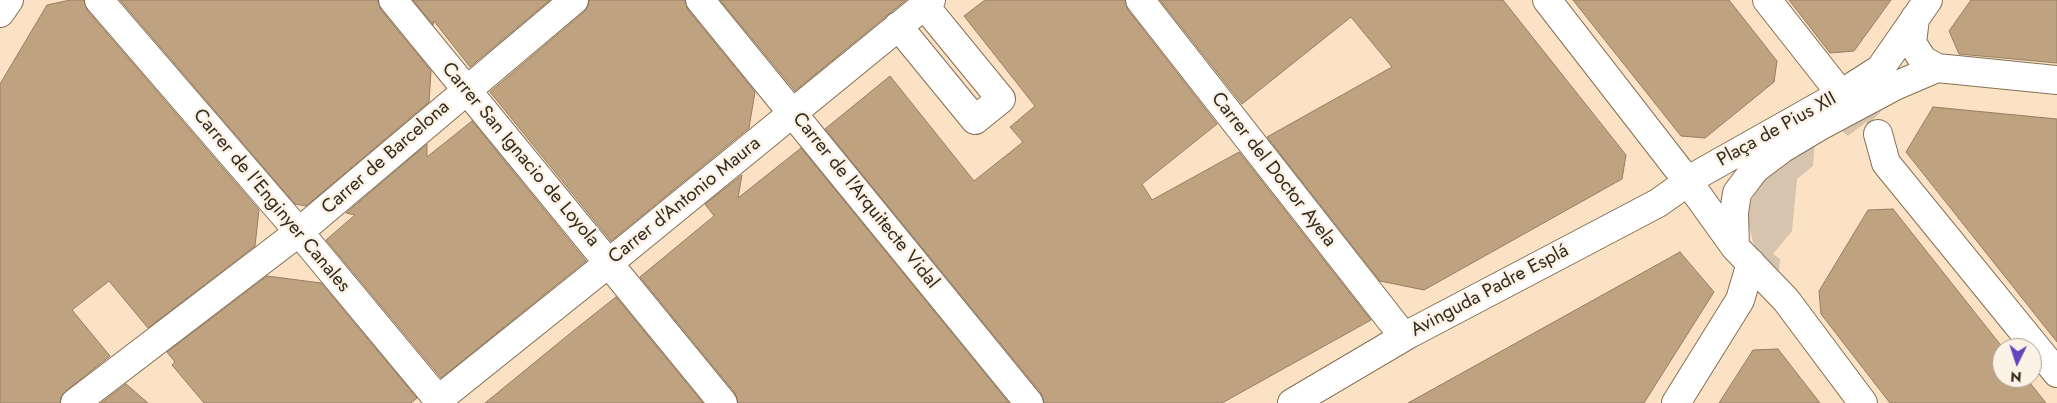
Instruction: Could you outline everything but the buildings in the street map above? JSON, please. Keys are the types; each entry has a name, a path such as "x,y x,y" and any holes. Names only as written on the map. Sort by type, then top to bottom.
{"street":[{"path":"0,13 9,0"},
{"name":"Carrer de l'Enginyer Canales","path":"99,0 299,232 440,401"},
{"name":"Carrer San Ignacio de Loyola","path":"393,0 610,262 723,403"},
{"name":"Carrer de Barcelona","path":"75,403 299,232 574,0"},
{"name":"Carrer de l'Arquitecte Vidal","path":"700,0 1029,403"},
{"name":"Carrer del Doctor Ayela","path":"1140,0 1401,333 1409,334"},
{"path":"1547,0 1743,255 1786,300 1863,403"},
{"path":"1767,0 1841,94"},
{"path":"898,26 976,120 1002,99 928,3"},
{"name":"Carrer d'Antonio Maura","path":"440,401 928,3"},
{"path":"1922,9 1912,43 1923,60 1937,68 2057,80"},
{"name":"Plaça de Pius XII","path":"1689,183 1700,174 1841,94 1880,69 1922,9"},
{"name":"Plaça de Pius XII","path":"1676,403 1740,300 1743,255 1734,213 1738,193 1755,170 1783,148 1820,126 1895,86 1937,68"},
{"path":"1878,134 1886,163 2057,373"},
{"name":"Avinguda Padre Esplá","path":"1292,403 1409,334 1658,202 1689,183"}],"shaded area":[{"path":"1895,96 1870,123 1865,123 1848,136 1837,127"},
{"path":"1815,140 1813,166 1797,179 1792,231 1773,254 1780,259 1778,280 1766,268 1753,242 1748,222 1751,201 1762,182"}]}
